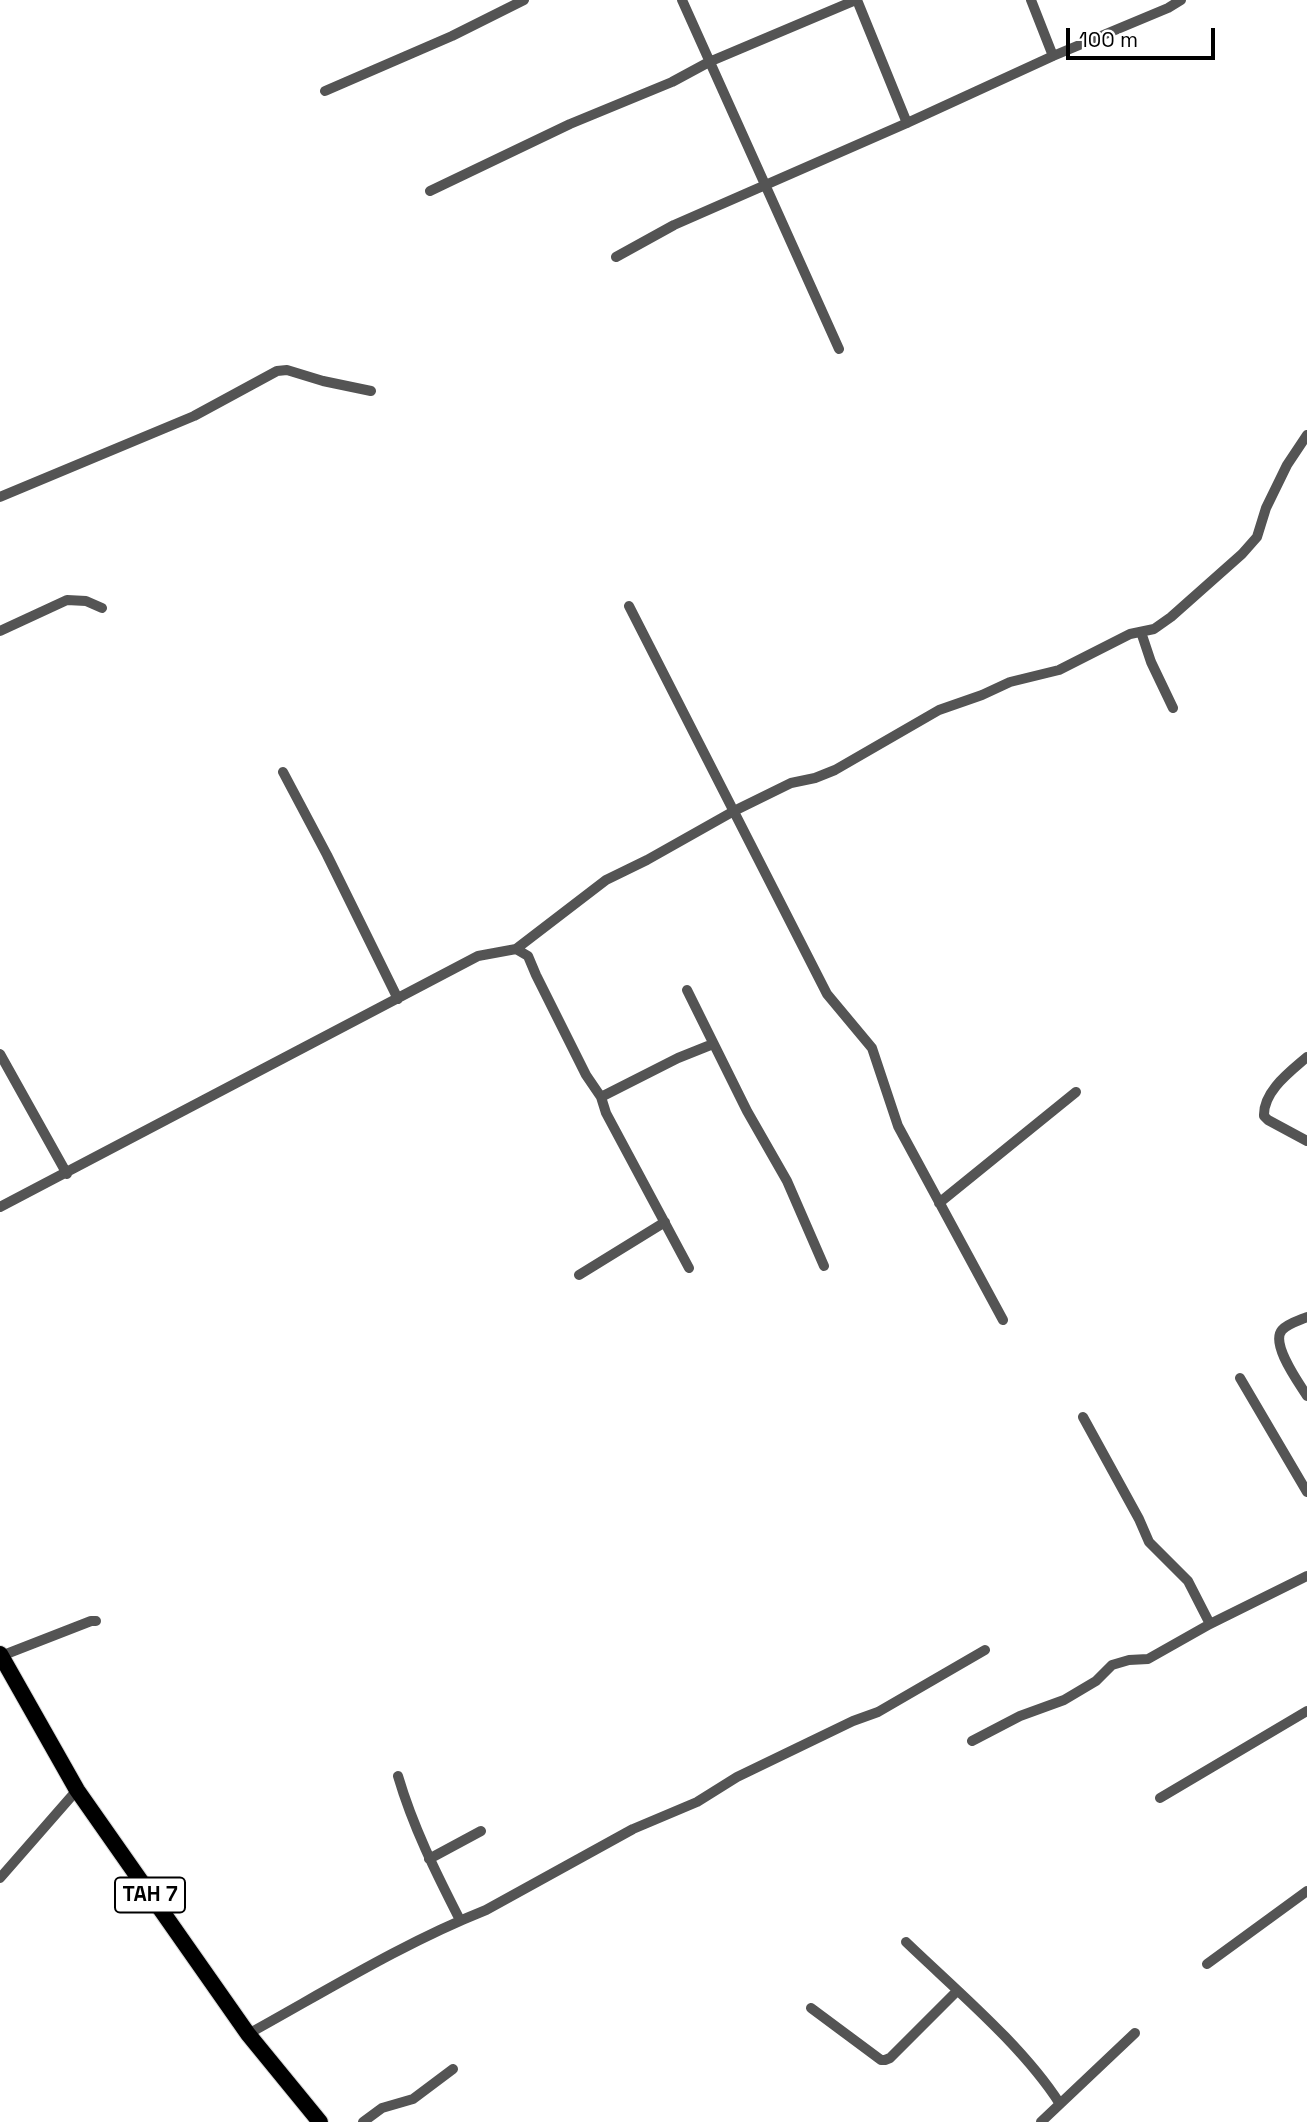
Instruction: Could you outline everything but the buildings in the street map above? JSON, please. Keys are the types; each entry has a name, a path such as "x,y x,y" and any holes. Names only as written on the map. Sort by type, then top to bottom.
{"highway":[{"name":"TAH 7","path":"1,1655 76,1790 248,2035 320,2122"}],"street":[{"path":"325,91 452,36 524,0"},
{"path":"682,0 839,349"},
{"path":"430,191 570,124 856,0 907,123"},
{"path":"1031,0 1054,56"},
{"path":"615,257 674,225 1181,0"},
{"path":"0,497 194,416 277,371 287,370 371,391"},
{"path":"0,1207 478,956 516,949 606,880 734,811 791,783 835,771 939,710 1010,682 1059,670 1130,634 1154,629 1242,554 1257,537 1287,465 1307,435"},
{"path":"0,631 67,600 86,601 102,608"},
{"path":"629,606 827,994 872,1048 898,1126 1003,1320"},
{"path":"1142,632 1151,662 1173,708"},
{"path":"283,772 398,999"},
{"path":"516,949 528,956 586,1075 601,1097 606,1113 689,1268"},
{"path":"687,990 747,1111 787,1181 824,1266"},
{"path":"601,1097 678,1058 713,1044"},
{"path":"0,1054 67,1174"},
{"path":"1307,1056 1272,1092 1264,1109 1264,1116 1307,1141"},
{"path":"939,1203 1076,1092"},
{"path":"579,1275 665,1222"},
{"path":"1307,1317 1283,1328 1279,1336 1282,1353 1307,1396"},
{"path":"1240,1378 1307,1492"},
{"path":"1083,1417 1130,1500 1149,1542 1188,1581 1210,1624"},
{"path":"971,1741 1020,1716 1064,1700 1096,1681 1112,1665 1129,1660 1148,1659 1210,1624 1307,1576"},
{"path":"1,1655 91,1621 96,1622"},
{"path":"248,2035 381,1959 486,1910 633,1829 697,1802 759,1766 853,1721 878,1712 985,1650"},
{"path":"1160,1798 1307,1711"},
{"path":"398,1776 429,1859 460,1920"},
{"path":"0,1878 76,1790"},
{"path":"429,1859 481,1831"},
{"path":"1207,1964 1307,1891"},
{"path":"906,1942 1007,2039 1046,2082 1060,2104"},
{"path":"811,2008 881,2060 885,2060 957,1991"},
{"path":"1041,2122 1135,2033"},
{"path":"363,2122 382,2108 413,2099 453,2069"}]}
